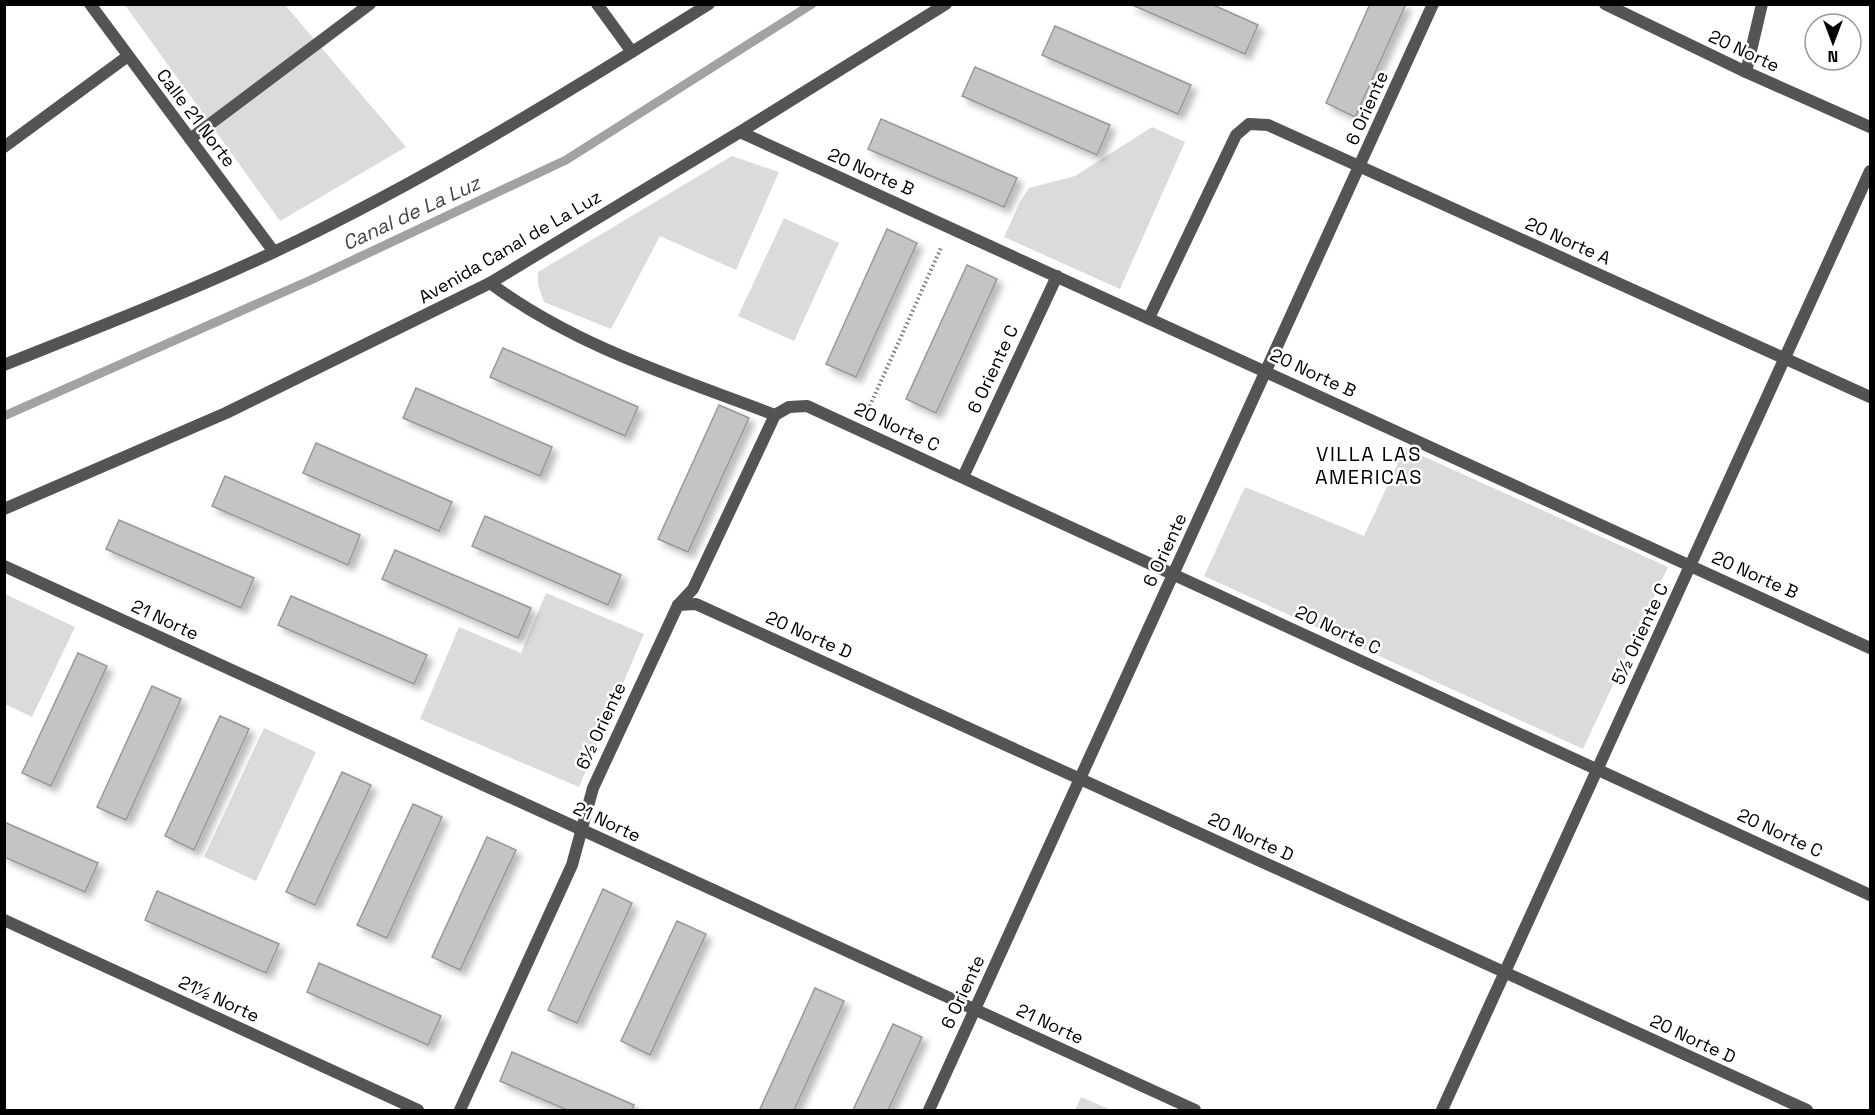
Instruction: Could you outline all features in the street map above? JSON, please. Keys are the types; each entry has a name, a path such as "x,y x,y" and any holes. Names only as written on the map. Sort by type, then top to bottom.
{"street":[{"name":"Calle 21 Norte","path":"90,4 274,252"},
{"path":"190,139 370,4"},
{"path":"597,4 632,52"},
{"path":"4,365 210,281 274,252 447,161 709,4"},
{"name":"Avenida Canal de La Luz","path":"4,509 226,413 490,283 741,132 946,4"},
{"name":"6 Oriente","path":"929,1110 1434,4"},
{"name":"20 Norte","path":"1605,4 1746,72 1870,127"},
{"path":"1746,72 1762,4"},
{"path":"4,147 128,56"},
{"name":"20 Norte A","path":"1149,318 1236,135 1249,124 1268,125 1870,397"},
{"name":"20 Norte B","path":"741,132 1870,648"},
{"name":"5½ Oriente C","path":"1442,1110 1870,171"},
{"name":"6 Oriente C","path":"963,477 1057,276"},
{"path":"490,283 521,306 602,348 775,415"},
{"name":"20 Norte C","path":"775,415 789,407 807,406 1870,895"},
{"name":"6½ Oriente","path":"460,1110 572,865 592,788 678,605 693,589 775,415"},
{"name":"21 Norte","path":"4,566 1196,1110"},
{"name":"20 Norte D","path":"678,605 696,604 1807,1110"},
{"name":"21½ Norte","path":"4,920 418,1110"}],"path":[{"path":"859,430 950,228"}],"shaded area":[{"path":"125,5 285,5 406,147 280,221"},
{"path":"1152,127 1185,142 1120,289 1004,237 1029,188 1075,176"},
{"path":"732,156 779,172 736,270 660,236 611,329 544,302 538,285 538,272"},
{"path":"784,218 839,243 794,341 738,316"},
{"path":"1405,448 1668,567 1583,749 1204,576 1245,487 1364,536"},
{"path":"546,593 644,634 579,787 420,719 459,627 521,653"},
{"path":"5,594 75,627 32,717 5,704"},
{"path":"264,728 316,752 256,881 204,857"},
{"path":"1081,1097 1111,1110 1075,1110"}],"building":[{"path":"1130,4 1211,4 1258,25 1245,54"},
{"path":"1370,4 1406,4 1355,117 1326,103"},
{"path":"1055,26 1191,85 1178,114 1042,55"},
{"path":"975,67 1110,125 1097,155 962,96"},
{"path":"881,119 1017,178 1004,207 868,149"},
{"path":"887,229 917,243 856,377 826,364"},
{"path":"967,265 997,279 936,413 906,399"},
{"path":"503,348 638,407 625,436 490,377"},
{"path":"416,388 552,447 540,476 403,418"},
{"path":"719,405 749,418 688,552 658,539"},
{"path":"316,443 452,502 439,531 303,473"},
{"path":"225,476 360,535 348,565 212,506"},
{"path":"485,516 621,575 608,605 472,546"},
{"path":"119,520 254,578 241,608 106,549"},
{"path":"395,550 531,608 518,638 382,579"},
{"path":"291,596 427,655 414,684 278,625"},
{"path":"78,653 107,666 51,786 22,773"},
{"path":"152,686 181,699 126,820 97,807"},
{"path":"220,716 249,729 194,850 165,836"},
{"path":"342,772 371,785 315,905 286,892"},
{"path":"413,804 442,817 387,938 357,925"},
{"path":"4,822 98,863 85,892 4,857"},
{"path":"487,837 516,850 460,970 432,957"},
{"path":"603,889 632,903 577,1023 548,1010"},
{"path":"157,891 279,944 266,973 145,920"},
{"path":"677,921 706,934 650,1055 621,1041"},
{"path":"319,963 441,1016 428,1045 307,992"},
{"path":"815,988 844,1001 794,1110 760,1109"},
{"path":"893,1024 922,1037 888,1110 853,1110"},
{"path":"512,1052 634,1105 632,1110 567,1110 500,1081"}],"waterway":[{"name":"Canal de La Luz","path":"4,416 313,279 566,160 812,4"}],"district":[{"name":"VILLA LAS AMERICAS","path":"1369,466"}]}
